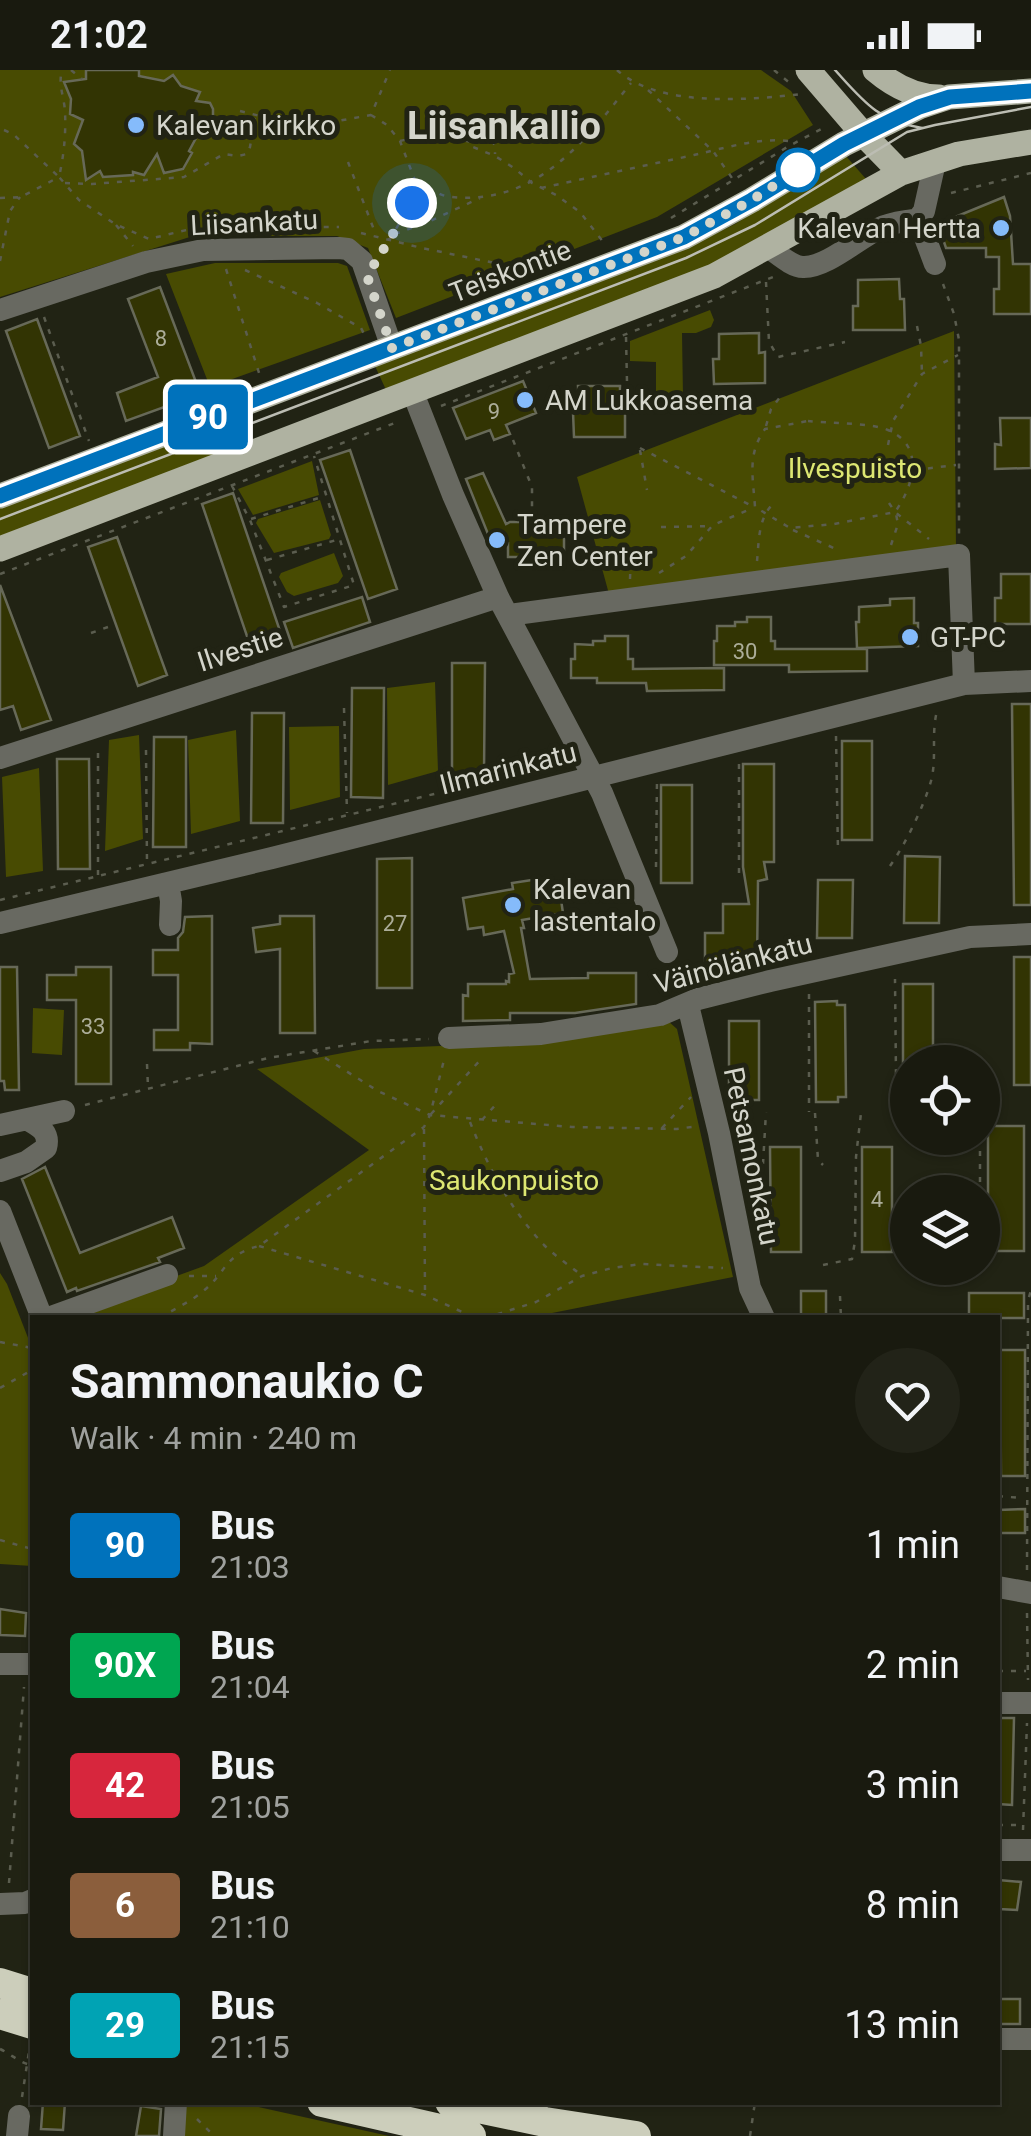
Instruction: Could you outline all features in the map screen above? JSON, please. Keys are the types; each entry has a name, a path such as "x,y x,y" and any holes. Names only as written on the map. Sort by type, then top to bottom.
{"highway":[{"path":"0,1983 30,1992"},
{"path":"0,2014 30,2023"},
{"path":"335,2105 471,2136"},
{"path":"464,2105 636,2136"}],"main road":[{"path":"874,70 908,92 950,97"},
{"path":"806,82 845,129 901,173"},
{"name":"Teiskontie","path":"0,496 684,237 752,200 845,129 950,97 1031,91"},
{"path":"0,550 390,413 413,393 714,276 901,173 959,154 1031,142"}],"street":[{"path":"935,162 922,209 936,264"},
{"path":"769,248 794,265 805,267 922,209"},
{"name":"Liisankatu","path":"0,310 146,262 204,250 222,255 348,249 362,260 367,276"},
{"path":"367,276 392,348"},
{"path":"413,393 503,606 602,793 667,952"},
{"path":"950,556 964,684"},
{"name":"Ilvestie","path":"0,758 503,606 753,582 950,556"},
{"name":"Ilmarinkatu","path":"0,923 168,883 588,767 964,684 1031,681"},
{"path":"168,883 170,926"},
{"name":"Väinölänkatu","path":"449,1038 541,1034 660,1015 698,999 970,937 1031,934"},
{"name":"Petsamonkatu","path":"688,1005 750,1288 763,1315"},
{"path":"0,1126 64,1111"},
{"path":"0,1170 26,1162 46,1148 45,1132 28,1120"},
{"path":"0,1210 10,1262 43,1315"},
{"path":"54,1315 167,1275"},
{"path":"1000,1587 1031,1593"},
{"path":"0,1664 29,1664"},
{"path":"1000,1702 1031,1703"},
{"path":"1000,1850 1031,1850"},
{"path":"4,1904 30,1900"},
{"path":"1000,2039 1031,2039"},
{"path":"174,2136 184,2108"}],"path":[{"path":"4,130 59,177 65,152 65,106 59,79 62,70"},
{"path":"71,70 82,79"},
{"path":"371,115 390,70"},
{"path":"617,70 648,89 688,97 767,98 806,82"},
{"path":"391,235 481,197 532,183 574,152 631,82"},
{"path":"648,89 713,151 733,180"},
{"path":"240,111 304,128 371,115 387,125 400,141 416,183 412,203 367,276"},
{"path":"64,183 184,177 224,154 247,154 254,115"},
{"path":"672,217 796,142 845,129"},
{"path":"495,156 495,145 486,135 475,134 474,147 495,156 580,212 607,246"},
{"path":"400,141 441,136 472,142"},
{"path":"540,188 713,151 783,140 796,142"},
{"path":"348,162 377,237"},
{"path":"922,209 1031,173"},
{"path":"416,183 446,197 481,197"},
{"path":"412,203 437,193"},
{"path":"0,261 10,211 20,197"},
{"path":"222,255 361,328 364,336"},
{"path":"222,255 261,377"},
{"path":"936,264 958,328 960,464 950,556"},
{"path":"766,281 769,342 778,357 845,342"},
{"path":"41,310 90,442"},
{"path":"888,446 890,430 922,374 917,326"},
{"path":"626,335 627,382 637,408 707,399 707,390"},
{"path":"922,374 959,354"},
{"path":"755,507 752,454 770,409 780,397"},
{"path":"765,429 808,421 890,430 912,454 911,485 895,512 898,524 883,565"},
{"path":"514,440 532,487 532,513"},
{"path":"647,490 640,448 765,512 800,535 838,550"},
{"path":"232,486 284,606 354,585 314,455"},
{"path":"913,470 960,464"},
{"path":"250,520 326,496"},
{"path":"889,503 950,556"},
{"path":"753,582 760,526 771,506"},
{"path":"660,527 713,526 755,507"},
{"path":"790,528 895,512"},
{"path":"625,593 686,556 713,526"},
{"path":"266,560 340,538"},
{"path":"625,593 631,551"},
{"path":"90,633 108,627"},
{"path":"344,708 347,815"},
{"path":"890,866 902,849 932,779 933,726 938,709"},
{"path":"98,876 99,726"},
{"path":"836,734 838,852"},
{"path":"146,750 146,864"},
{"path":"738,758 740,875"},
{"path":"0,900 347,815 588,767"},
{"path":"656,869 657,778"},
{"path":"895,979 896,1045"},
{"path":"809,994 812,1112 818,1160 823,1164"},
{"path":"430,1115 502,1036"},
{"path":"64,1111 268,1058 371,1041 449,1038 424,1127 426,1295"},
{"path":"312,1050 378,1091 430,1115 572,1127 677,1129 716,1123"},
{"path":"147,1064 148,1089"},
{"path":"662,1128 695,1092"},
{"path":"481,1120 498,1102"},
{"path":"763,1164 766,1112"},
{"path":"824,1265 852,1259 861,1113"},
{"path":"468,1120 511,1204 545,1246 582,1276"},
{"path":"165,1315 204,1290 241,1251 258,1246 424,1127"},
{"path":"258,1246 426,1295 468,1315"},
{"path":"493,1315 536,1302 582,1276 612,1268 641,1264 735,1269 746,1265"},
{"path":"167,1275 217,1276"},
{"path":"840,1296 841,1315"},
{"path":"0,1342 30,1348"},
{"path":"0,1388 30,1371"},
{"path":"1000,1496 1020,1498"},
{"path":"0,1540 30,1548"},
{"path":"4,1904 29,1664"},
{"path":"1000,1670 1028,1671"},
{"path":"1000,1825 1023,1824"},
{"path":"0,2049 30,2065"},
{"path":"18,2126 30,2065 28,2056"},
{"path":"750,2136 755,2105"},
{"path":"184,2108 214,2136"}],"green space":[{"path":"0,70 761,70 791,91 813,125 657,217 396,318 368,248 337,236 193,236 0,297"},
{"path":"845,155 866,179 752,250 387,392 375,366 711,236"},
{"path":"215,263 347,266 370,330 210,387 166,274"},
{"path":"710,310 714,320 711,327 682,333 683,397 656,406 656,362 630,361 630,341"},
{"name":"Ilvespuisto","path":"954,331 956,549 609,594 577,477"},
{"path":"206,429 217,458 0,541 0,507"},
{"path":"312,461 319,495 253,515 238,489"},
{"path":"320,500 329,539 274,553 256,523 258,519"},
{"path":"334,553 343,576 338,583 294,596 287,592 279,577 281,573"},
{"path":"435,682 438,771 388,785 387,688"},
{"path":"339,726 340,797 290,810 289,727"},
{"path":"236,730 240,821 191,834 188,740"},
{"path":"139,735 143,839 105,851 109,740"},
{"path":"39,768 43,871 6,877 2,777"},
{"path":"33,1008 64,1010 62,1055 32,1053"},
{"name":"Saukonpuisto","path":"668,1021 677,1029 733,1277 542,1315 69,1315 204,1266 369,1150 257,1069 364,1049 539,1042"},
{"path":"0,1273 30,1343 30,1566 0,1564"},
{"path":"183,2105 249,2105 389,2136 181,2136"}],"building":[{"name":"Kalevan kirkko","path":"86,70 139,70 139,76 164,81 173,75 181,86 200,92 196,101 210,103 213,122 192,117 196,138 183,169 164,173 157,154 144,175 133,172 103,177 100,171 86,180 82,151 74,144 83,120 70,114 71,99 64,82 86,79"},
{"path":"1004,197 1010,216 1013,264 1031,264 1031,314 994,314 999,257 986,257 986,248 946,248 938,224"},
{"path":"899,279 905,330 853,330 858,280"},
{"path":"160,287 199,390 126,421 117,393 158,377 128,299"},
{"path":"37,319 80,436 49,448 6,331"},
{"path":"759,333 759,353 765,352 765,383 714,384 713,359 719,359 719,334"},
{"path":"523,381 536,413 506,425 510,434 494,440 490,430 466,439 453,408"},
{"path":"578,386 620,386 620,405 625,405 625,437 574,437"},
{"path":"1000,418 1031,418 1031,468 995,469 995,444 1001,445"},
{"path":"350,450 397,589 368,599 320,460"},
{"path":"483,473 506,524 564,522 564,560 530,565 530,557 508,557 508,543 492,544 466,479"},
{"path":"233,493 281,634 250,645 202,504"},
{"path":"117,537 167,675 138,686 88,547"},
{"path":"1001,574 1031,574 1031,624 995,624 995,598 1001,598"},
{"path":"0,585 51,720 21,730 13,706 0,710"},
{"path":"362,597 370,622 293,648 284,622"},
{"path":"914,598 918,646 857,648 859,607 890,605 890,599"},
{"path":"747,617 771,617 775,649 867,649 867,671 789,672 789,665 714,665 717,626 735,626 735,622 747,622"},
{"path":"605,636 628,636 628,659 633,659 633,669 724,668 724,690 647,691 646,683 597,683 597,678 571,678 575,644 593,645 593,641 605,641"},
{"path":"452,663 485,663 484,773 452,773"},
{"path":"352,688 384,688 383,798 351,797"},
{"path":"1012,704 1031,704 1031,905 1014,905"},
{"path":"252,713 284,713 283,823 251,823"},
{"path":"154,737 186,737 186,847 153,847"},
{"path":"842,741 872,741 872,840 842,840"},
{"path":"57,759 89,759 90,869 58,869"},
{"path":"743,764 774,764 774,862 764,862 767,879 758,881 757,962 723,962 723,972 705,972 705,933 723,933 723,904 749,904 743,867"},
{"path":"661,785 692,785 692,883 661,883"},
{"path":"905,856 940,857 939,923 904,923"},
{"path":"412,858 412,988 377,988 377,859"},
{"path":"552,877 563,913 522,920 530,979 636,973 636,1004 575,1013 510,1013 510,1020 463,1021 463,995 468,996 468,984 506,984 509,974 514,973 504,931 484,935 483,927 468,929 463,898 513,889 512,883"},
{"path":"818,880 853,880 852,938 817,938"},
{"path":"212,916 212,1044 190,1043 190,1050 154,1050 154,1030 178,1030 178,975 153,975 153,950 178,950 185,917"},
{"path":"280,916 314,916 315,1033 280,1033 280,949 256,952 253,928 280,924"},
{"path":"1014,957 1031,957 1031,1085 1014,1085"},
{"path":"0,967 17,967 19,1090 5,1090 4,1081 0,1081"},
{"path":"76,967 111,967 111,1084 76,1084 76,1000 47,1000 47,975 76,975"},
{"path":"903,984 933,984 933,1045 903,1045"},
{"path":"837,1001 837,1005 845,1005 846,1097 838,1097 838,1102 816,1102 815,1002"},
{"path":"729,1021 759,1021 759,1100 729,1100"},
{"path":"1000,1126 1024,1126 1024,1251 1000,1251 1000,1175 988,1175 988,1155 1000,1155"},
{"path":"770,1147 801,1147 801,1252 771,1252"},
{"path":"862,1147 890,1147 890,1252 862,1252"},
{"path":"45,1167 80,1253 172,1217 184,1248 158,1258 160,1262 67,1292 22,1179"},
{"path":"801,1291 826,1291 826,1315 801,1315"},
{"path":"969,1293 1024,1293 1024,1318 969,1315"},
{"path":"1000,1350 1025,1350 1025,1476 1001,1476"},
{"path":"1025,1509 1025,1533 1000,1533 1000,1510"},
{"path":"0,1609 26,1613 25,1636 0,1635"},
{"path":"1000,1718 1014,1718 1012,1805 1000,1804"},
{"path":"1000,1880 1021,1882 1017,1910 1000,1909"},
{"path":"1000,1999 1020,1999 1020,2024 1000,2024"},
{"path":"43,2105 65,2105 63,2130 41,2129"},
{"path":"141,2106 161,2109 159,2136 136,2136"}],"tram line":[{"path":"835,70 883,115 922,128"},
{"path":"0,519 686,258 755,225 907,132 1031,107"}],"bus line":[{"name":"90","path":"0,496 684,237 844,144 919,107 950,97 1031,91"}],"place":[{"name":"Kalevan kirkko","path":"136,125"},
{"name":"Kalevan Hertta","path":"1001,228"},
{"name":"AM Lukkoasema","path":"525,400"},
{"name":"Tampere Zen Center","path":"497,540"},
{"name":"GT-PC","path":"910,637"},
{"name":"Kalevan lastentalo","path":"513,905"}],"district":[{"name":"Liisankallio","path":"504,126"}],"route":[{"path":"412,203 367,276 392,348 684,237 803,167 798,170"}]}
